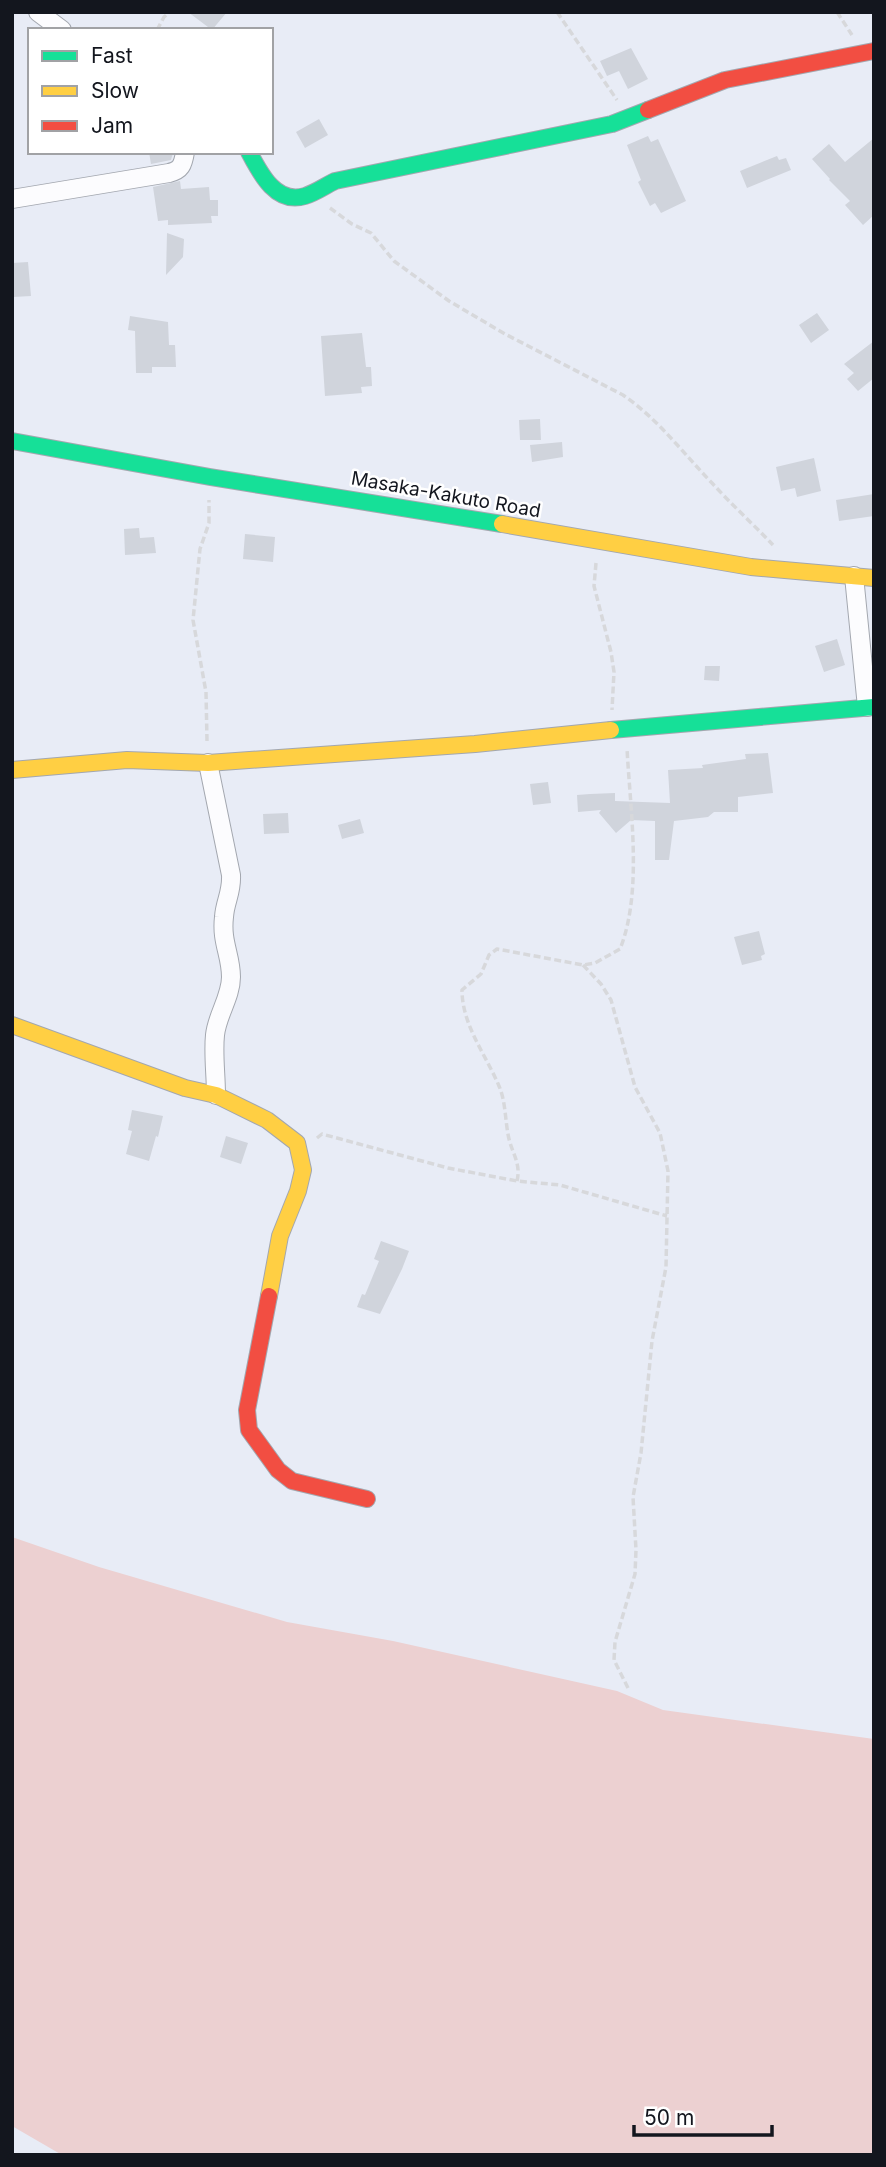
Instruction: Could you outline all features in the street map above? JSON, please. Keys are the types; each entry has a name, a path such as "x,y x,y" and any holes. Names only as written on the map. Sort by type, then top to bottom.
{"main road":[{"path":"250,154 265,181 278,192 292,198 335,181 525,144 627,118 725,80 874,51"},
{"name":"Masaka-Kakuto Road","path":"12,441 210,477 751,567 874,578"},
{"path":"12,770 127,760 208,763 475,744 870,707"},
{"path":"12,1025 185,1088 216,1095 280,1128 297,1143 303,1170 298,1191 280,1236 247,1410 249,1430 278,1469 292,1481 367,1499"}],"street":[{"path":"38,12 59,28"},
{"path":"12,199 177,171 183,165 185,154"},
{"path":"854,576 870,707"},
{"path":"208,763 232,890 224,914 223,943 230,963 231,979 215,1034 216,1095"}],"path":[{"path":"158,28 170,12"},
{"path":"557,12 627,118"},
{"path":"310,193 352,224 371,233 394,261 449,301 637,405 799,571"},
{"path":"208,763 206,692 193,620 200,549 209,523 210,477"},
{"path":"517,1181 520,1168 509,1140 500,1088 480,1051 462,1000 462,990 481,974 489,956 497,949 583,965 620,949 630,919 634,892 614,672 594,586 597,541"},
{"path":"583,965 601,984 611,1000 635,1087 660,1133 668,1171 666,1267 652,1341 641,1453 633,1497 635,1574 615,1642 614,1660 628,1688"},
{"path":"299,1152 322,1134 448,1168 517,1181 560,1185 667,1216"}],"shaded area":[{"path":"12,1537 99,1567 287,1622 393,1641 617,1691 663,1710 874,1739 874,2155 62,2155 12,2126"}],"building":[{"path":"188,12 227,12 214,28 209,28"},
{"path":"631,48 648,79 628,89 619,71 607,76 600,61"},
{"path":"319,119 328,135 305,148 296,132"},
{"path":"648,136 651,142 658,139 686,201 661,213 655,203 650,206 638,182 641,180 627,145"},
{"path":"874,138 874,215 863,225 845,205 850,201 812,159 829,144 845,162"},
{"path":"149,154 173,154 171,160 151,164"},
{"path":"777,156 779,160 786,158 791,170 747,188 740,171"},
{"path":"180,181 181,189 209,187 210,200 218,200 218,216 211,216 212,223 168,225 168,220 158,221 153,187"},
{"path":"167,233 184,239 183,257 166,275"},
{"path":"28,262 31,296 13,297 12,263"},
{"path":"817,313 829,330 811,343 799,325"},
{"path":"130,316 168,322 169,345 175,345 176,367 152,367 152,373 136,373 135,331 128,330"},
{"path":"362,333 366,367 371,367 372,386 361,387 362,393 325,396 321,336"},
{"path":"874,341 874,378 858,391 847,379 854,373 844,364"},
{"path":"540,419 541,440 520,440 519,420"},
{"path":"562,442 563,457 532,462 530,445"},
{"path":"814,458 821,491 797,497 795,488 781,491 776,467"},
{"path":"874,494 874,516 839,521 836,500"},
{"path":"139,528 140,538 154,537 156,553 125,555 124,529"},
{"path":"245,534 275,537 273,562 243,559"},
{"path":"837,639 845,665 824,672 815,646"},
{"path":"705,666 720,666 719,681 704,680"},
{"path":"768,753 773,793 738,797 738,812 714,812 708,817 674,821 669,860 655,860 655,821 631,820 616,833 599,813 601,810 578,812 577,795 615,793 615,801 670,803 668,770 703,768 702,765 746,759 745,754"},
{"path":"548,782 551,803 533,805 530,784"},
{"path":"288,813 289,833 264,834 263,814"},
{"path":"360,819 364,833 342,839 338,825"},
{"path":"759,931 765,954 761,956 762,960 742,965 734,937"},
{"path":"132,1110 163,1116 149,1161 126,1154 132,1131 128,1130"},
{"path":"226,1136 248,1143 241,1164 220,1157"},
{"path":"381,1241 409,1251 380,1314 357,1307 379,1261 374,1259"}],"traffic: fast":[{"path":"250,154 264,178 277,192 295,198 309,195 335,181 612,124 648,110"},
{"path":"12,441 210,477 502,524"},
{"path":"611,730 874,707"}],"traffic: slow":[{"path":"502,524 751,567 874,578"},
{"path":"12,770 127,760 208,763 475,744 611,730"},
{"path":"12,1025 185,1088 216,1095 267,1120 297,1143 303,1170 298,1191 280,1236 269,1296"}],"traffic: jam":[{"path":"648,110 725,80 874,51"},
{"path":"269,1296 247,1410 249,1430 278,1470 292,1481 367,1499"}]}
